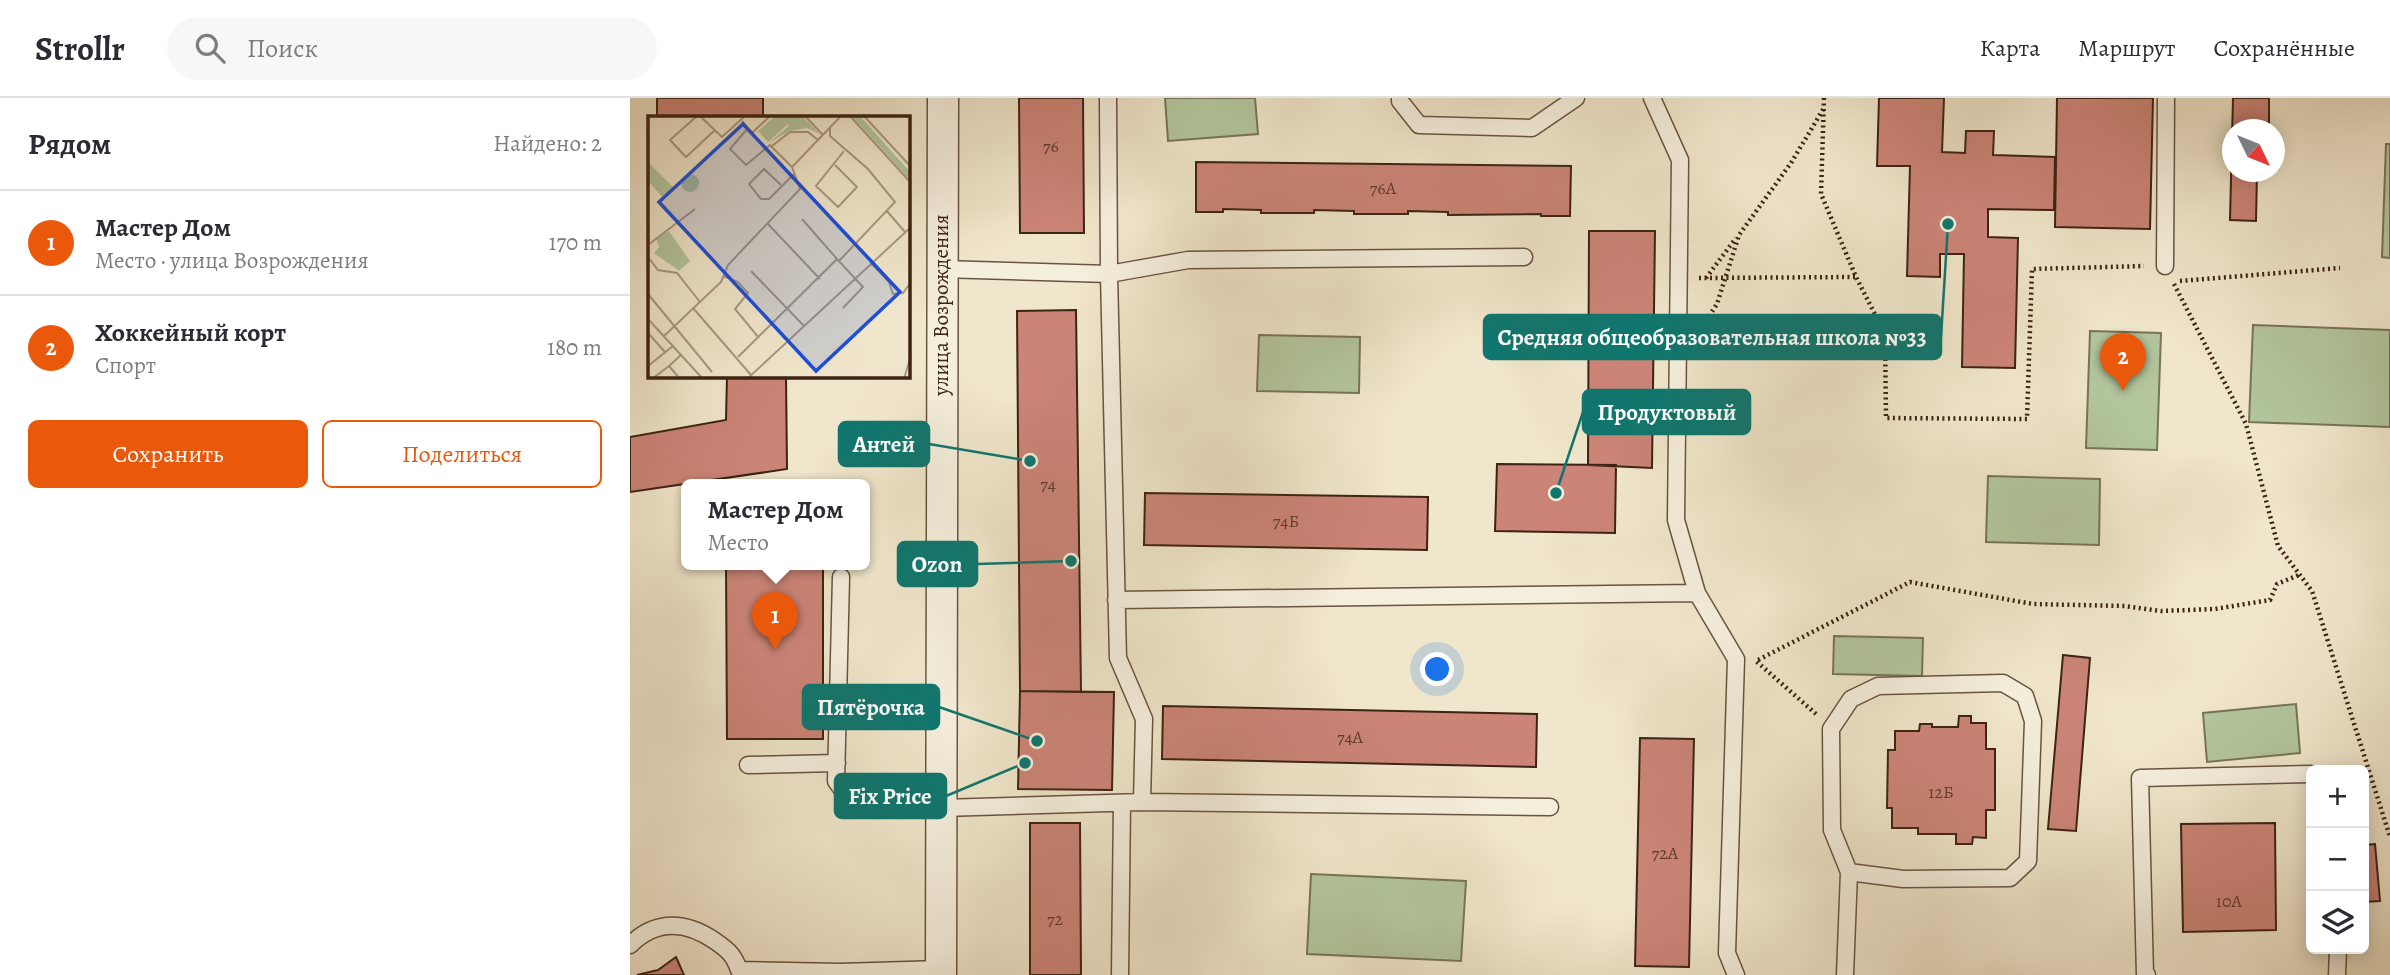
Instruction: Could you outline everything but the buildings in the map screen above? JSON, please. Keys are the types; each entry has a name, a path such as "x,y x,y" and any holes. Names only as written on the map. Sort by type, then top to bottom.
{"street":[{"name":"улица Возрождения","path":"941,972 943,98"}],"lane":[{"path":"1108,98 1109,274 1118,659 1144,719 1142,803"},
{"path":"1400,98 1419,124 1532,128 1576,98"},
{"path":"1652,98 1680,160 1676,520 1697,593 1736,659 1727,953 1736,975"},
{"path":"2165,266 2166,98"},
{"path":"941,269 1109,274 1188,260 1524,257"},
{"path":"841,577 836,781 851,802 942,808 1122,803 1550,807"},
{"path":"1116,600 1697,593"},
{"path":"1845,975 1849,872 1832,830 1832,729 1851,699 1878,686 2003,683 2025,696 2033,721 2028,861 2010,878 1903,879 1849,872"},
{"path":"748,765 837,763"},
{"path":"2147,975 2140,778 2306,774"},
{"path":"1121,975 1122,803"},
{"path":"630,945 653,928 678,925 701,931 723,947 735,956 739,970 941,972"},
{"path":"2337,975 2338,954"}],"path":[{"path":"1824,98 1821,194 1856,277 1885,334 1886,418 2027,419 2032,269 2165,266"},
{"path":"1706,278 1791,163 1824,107"},
{"path":"1677,366 1717,304 1739,234"},
{"path":"2340,268 2173,281 2246,424 2278,546 2312,591 2390,837"},
{"path":"1679,278 1856,277"},
{"path":"1832,729 1756,661 1910,582 2033,604 2125,606 2161,611 2215,609 2270,600 2277,584 2299,575"}],"green space":[{"path":"1165,98 1255,98 1258,134 1168,141"},
{"path":"2386,144 2390,144 2390,258 2382,257"},
{"path":"2253,325 2390,330 2390,427 2249,422"},
{"path":"2090,331 2161,333 2157,450 2086,448"},
{"path":"1259,335 1360,337 1359,393 1257,391"},
{"path":"1988,476 2100,479 2099,545 1986,542"},
{"path":"1834,636 1923,638 1922,676 1833,674"},
{"path":"2296,704 2300,753 2207,762 2203,713"},
{"path":"1311,874 1466,881 1461,961 1307,954"}],"place":[{"name":"Средняя общеобразовательная школа №33","path":"1948,224"},
{"name":"Хоккейный корт","path":"2123,391"},
{"name":"Антей","path":"1030,461"},
{"name":"Продуктовый","path":"1556,493"},
{"name":"Ozon","path":"1071,561"},
{"name":"Мастер Дом","path":"775,650"},
{"name":"Пятёрочка","path":"1037,741"},
{"name":"Fix Price","path":"1025,763"}]}
